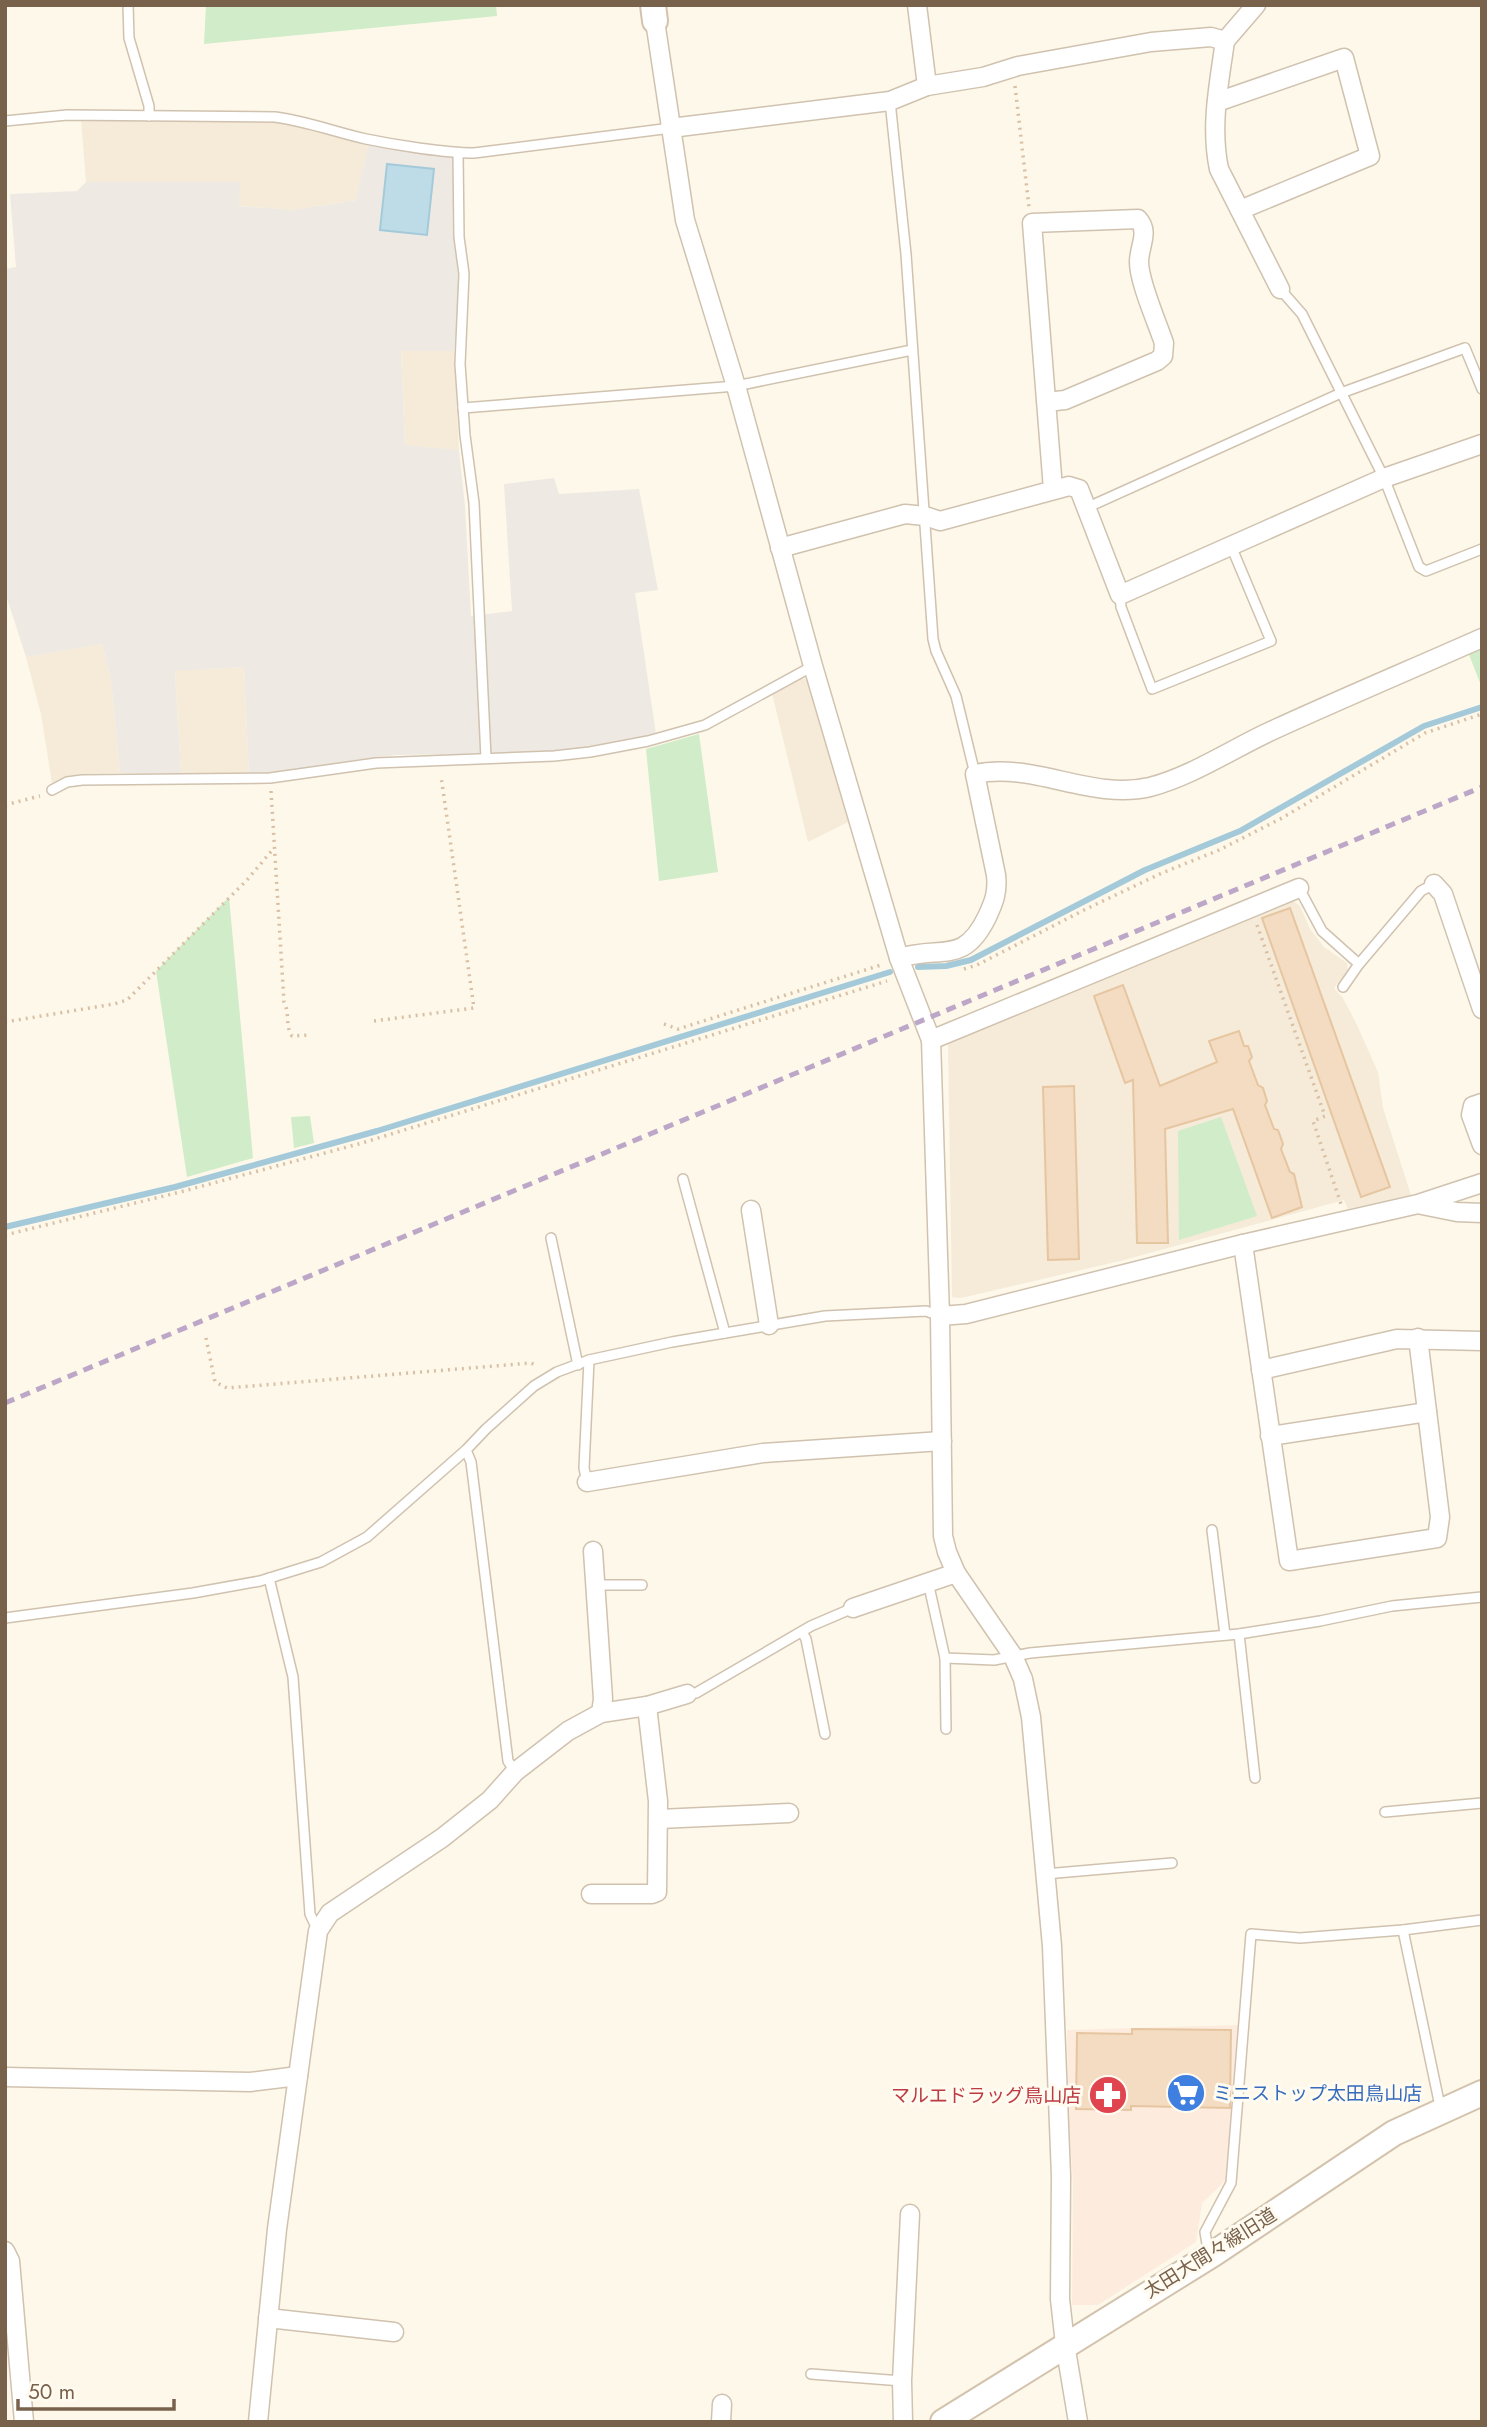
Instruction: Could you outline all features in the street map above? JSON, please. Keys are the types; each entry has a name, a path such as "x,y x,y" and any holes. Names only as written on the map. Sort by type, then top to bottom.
{"street":[{"path":"917,5 927,86"},
{"path":"1256,5 1225,41 1214,147 1219,169 1280,289"},
{"path":"654,13 685,220 736,386 813,666 900,958 931,1040 940,1316 943,1536 957,1573 1013,1656 1023,1679 1031,1717 1052,1946 1061,2176 1060,2299 1077,2422"},
{"path":"671,128 890,101 927,86 1151,42 1211,37 1225,41"},
{"path":"1217,103 1344,58 1370,156 1240,209"},
{"path":"1046,402 1065,400 1157,361 1163,356 1164,343 1139,267 1144,233 1143,225 1138,219 1032,223 1046,402 1053,489"},
{"path":"780,548 905,514 940,521 1069,486 1079,489 1120,595 1384,478 1482,444"},
{"path":"900,958 918,952 950,952 961,949 979,934 994,902 998,890 996,875 975,774 989,771 1013,772 1103,789 1149,787 1174,779 1270,731 1482,638"},
{"path":"1434,884 1443,894 1482,1009"},
{"path":"931,1040 1299,888"},
{"path":"1482,1103 1474,1106 1471,1115 1482,1145"},
{"path":"940,1316 966,1314 1243,1244 1418,1204 1482,1183"},
{"path":"1418,1204 1457,1212 1482,1213"},
{"path":"751,1210 769,1325"},
{"path":"1243,1244 1289,1560 1437,1538 1440,1517 1418,1338"},
{"path":"1261,1370 1397,1339 1482,1341"},
{"path":"1270,1436 1427,1412"},
{"path":"587,1482 763,1453 942,1441"},
{"path":"593,1551 603,1699 601,1713"},
{"path":"853,1608 957,1573"},
{"path":"258,2422 276,2229 318,1931 330,1913 442,1838 490,1800 516,1772 568,1731 601,1713 647,1706 687,1694"},
{"path":"591,1894 657,1892 659,1819 656,1767 647,1706"},
{"path":"659,1819 789,1813"},
{"path":"5,2077 250,2082 299,2076"},
{"name":"太田大間々線旧道","path":"943,2422 1213,2253 1394,2133 1482,2093"},
{"path":"903,2422 902,2381 910,2214"},
{"path":"5,2251 10,2261 24,2422"},
{"path":"268,2318 394,2332"}],"lane":[{"path":"128,5 129,38 149,106 149,116"},
{"path":"890,101 906,254 933,639 956,696 975,774"},
{"path":"5,121 67,115 275,117 368,139 458,153 671,128"},
{"path":"458,153 460,237 464,274 460,364 474,503 486,758"},
{"path":"1280,289 1303,314 1384,478 1419,567 1426,570 1482,549"},
{"path":"1086,508 1342,393 1465,348 1482,388"},
{"path":"463,408 736,386 912,350"},
{"path":"1120,595 1121,607 1152,690 1271,641 1231,546"},
{"path":"52,790 68,782 82,780 270,778 376,763 554,756 590,752 675,735 705,725 813,666"},
{"path":"1343,987 1421,891 1434,884"},
{"path":"1299,888 1322,930 1359,964"},
{"path":"683,1179 725,1333"},
{"path":"551,1238 578,1365"},
{"path":"5,1618 193,1593 269,1578 321,1562 367,1537 534,1386 548,1377 589,1360 769,1325 837,1316 926,1311 940,1316"},
{"path":"587,1482 584,1468 589,1360"},
{"path":"466,1450 472,1474 508,1761 516,1772"},
{"path":"1212,1530 1225,1635"},
{"path":"269,1578 293,1677 310,1914 318,1931"},
{"path":"929,1582 945,1658 946,1729"},
{"path":"597,1585 642,1585"},
{"path":"945,1658 994,1660 1030,1653 1239,1634 1392,1606 1482,1597"},
{"path":"687,1694 696,1693 802,1632 853,1608"},
{"path":"802,1632 807,1639 825,1734"},
{"path":"1239,1634 1255,1778"},
{"path":"1385,1811 1482,1803"},
{"path":"1044,1875 1172,1863"},
{"path":"1213,2253 1207,2244 1205,2232 1231,2183 1251,1934 1300,1938 1404,1930 1482,1920"},
{"path":"1404,1930 1441,2113"},
{"path":"811,2374 902,2381"}],"path":[{"path":"1021,66 1015,86 1032,223"},
{"path":"958,971 977,965 1119,894 1219,850 1282,818 1425,733 1482,715"},
{"path":"374,1021 474,1008 437,760"},
{"path":"270,778 284,1002 288,1009 289,1032 292,1036 309,1035"},
{"path":"5,805 34,800 52,790"},
{"path":"5,1022 127,1000 247,880 274,848"},
{"path":"1257,925 1325,1116 1313,1121 1342,1206"},
{"path":"664,1024 678,1029 900,958"},
{"path":"5,1235 349,1147 906,976"},
{"path":"206,1338 215,1382 227,1388 531,1363 548,1377"}],"shaded area":[{"path":"81,120 277,122 368,145 356,200 294,210 239,206 239,182 86,182"},
{"path":"368,145 449,155 453,158 454,240 459,303 454,351 401,351 405,445 459,450 471,616 512,611 504,484 554,478 559,494 639,489 658,590 635,593 656,734 556,753 491,754 485,639 475,638 481,754 396,755 355,760 306,771 249,775 244,667 175,671 181,774 120,773 111,681 102,644 26,657 5,592 5,269 16,267 10,194 77,191 86,182 240,182 239,206 294,210 356,200"},
{"path":"401,350 454,351 459,450 405,446"},
{"path":"102,644 111,681 120,773 79,774 52,783 41,714 26,657"},
{"path":"244,667 249,775 181,774 175,670"},
{"path":"802,678 807,679 848,822 808,842 772,693"},
{"path":"1288,897 1300,906 1310,929 1324,947 1347,963 1348,970 1334,988 1343,998 1378,1072 1383,1108 1411,1195 1348,1209 1344,1200 1124,1260 961,1298 952,1297 948,1044 952,1038"},
{"path":"1238,2025 1225,2181 1202,2203 1196,2242 1098,2305 1072,2305 1073,2184 1067,2030"}],"green space":[{"path":"206,5 496,5 497,16 204,44"},
{"path":"1482,646 1482,688 1468,652"},
{"path":"699,734 718,872 659,881 646,749"},
{"path":"229,897 253,1158 187,1177 156,971"},
{"path":"310,1116 314,1143 294,1148 291,1117"},
{"path":"1221,1117 1257,1216 1179,1240 1178,1131"}],"water":[{"path":"387,164 434,169 427,235 380,230"}],"building":[{"path":"1290,908 1390,1187 1361,1197 1262,918"},
{"path":"1123,985 1160,1086 1217,1062 1209,1041 1239,1031 1244,1046 1248,1046 1252,1057 1249,1061 1258,1085 1263,1088 1267,1101 1265,1105 1274,1129 1278,1130 1283,1144 1281,1149 1290,1172 1294,1174 1302,1207 1272,1218 1233,1109 1165,1129 1168,1243 1137,1243 1133,1080 1125,1083 1094,996"},
{"path":"1074,1086 1079,1259 1048,1260 1043,1087"},
{"path":"1132,2029 1231,2030 1230,2108 1131,2106 1131,2110 1076,2109 1077,2033 1132,2034"}],"waterway":[{"path":"918,967 946,966 971,960 1145,870 1240,831 1424,726 1482,707"},
{"path":"5,1227 175,1187 377,1131 890,972"}],"railway":[{"path":"5,1403 1482,787"}],"place":[{"name":"ミニストップ太田鳥山店","path":"1186,2093"},
{"name":"マルエドラッグ鳥山店","path":"1108,2095"}]}
